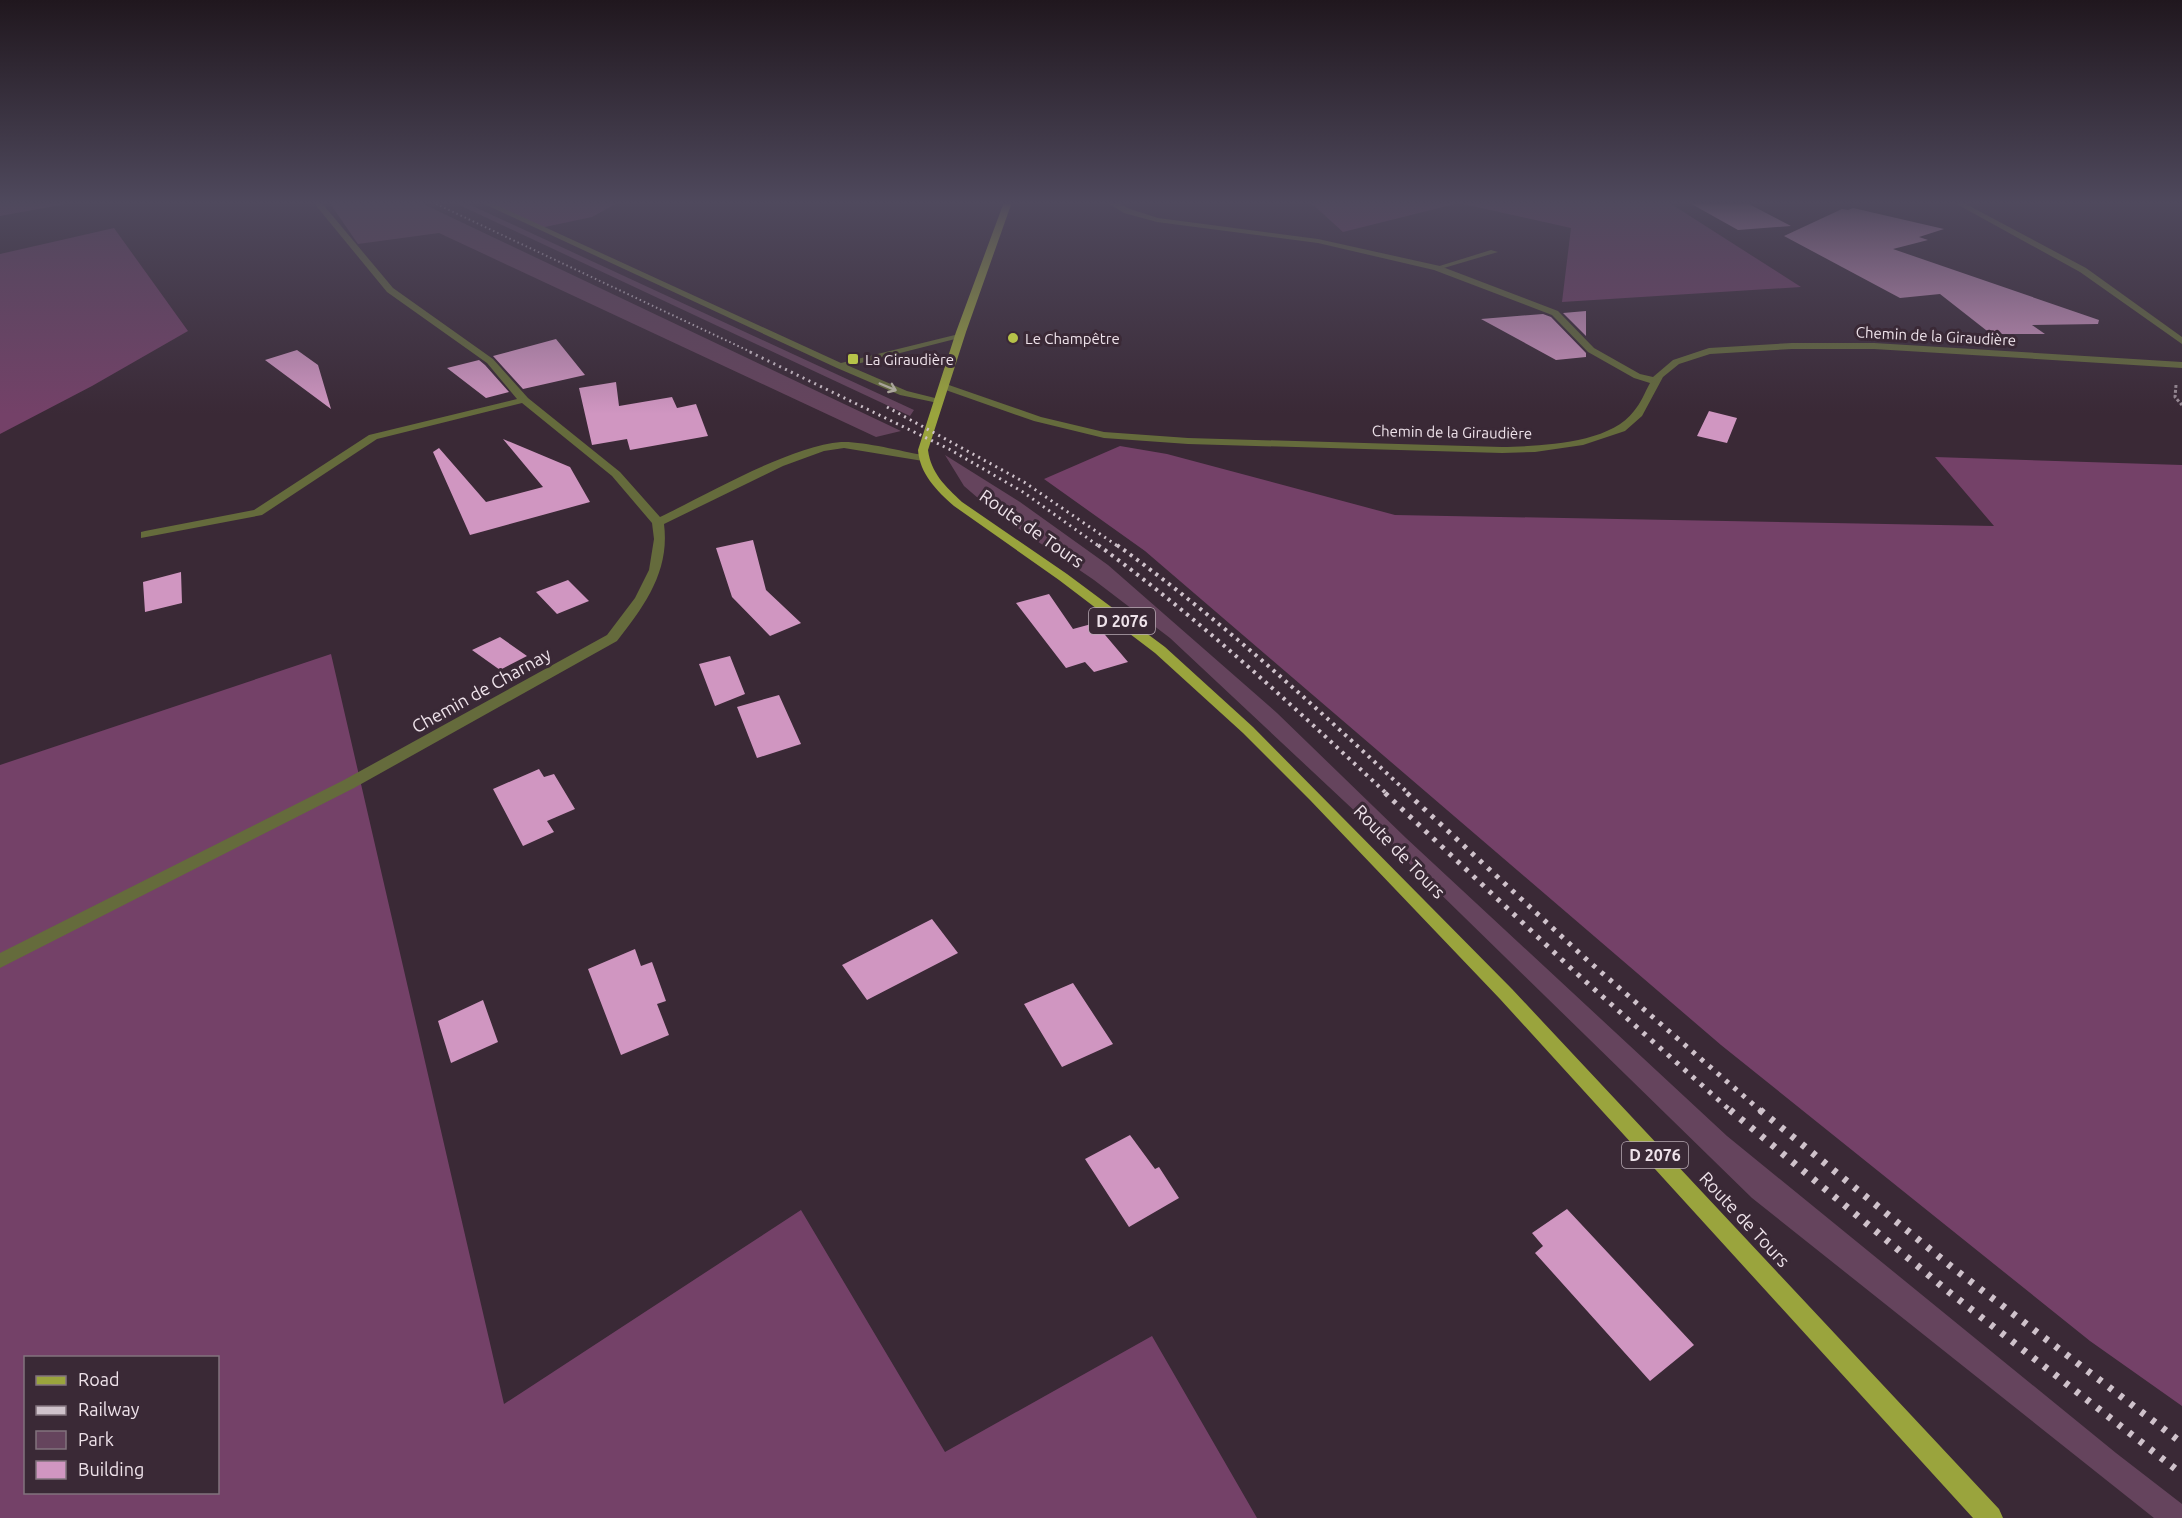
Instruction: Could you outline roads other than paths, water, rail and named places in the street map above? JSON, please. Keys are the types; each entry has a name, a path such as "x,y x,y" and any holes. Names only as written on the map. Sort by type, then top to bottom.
{"main road":[{"path":"923,458 922,450 938,400 982,273"},
{"name":"Route de Tours","path":"923,458 925,466 934,478 958,504 1063,577 1160,650 1225,708 1316,796 1506,994 1990,1518"}],"street":[{"path":"376,273 390,290 490,361 524,400 616,474 658,522 779,464 822,448 844,445 923,458"},
{"path":"638,273 840,366 904,393 938,400"},
{"path":"1450,273 1555,313 1591,350 1637,376 1655,381"},
{"path":"2087,273 2182,341"},
{"path":"840,366 960,335"},
{"name":"Chemin de la Giraudière","path":"943,386 1021,414 1104,435 1188,441 1502,450 1572,444 1621,429 1638,414 1655,381 1676,362 1698,354 1792,346 1874,346 2182,365"},
{"path":"145,535 258,513 373,437 524,400"},
{"name":"Chemin de Charnay","path":"0,961 349,784 612,639 639,604 652,582 661,549 658,522"}],"railway":[{"path":"583,273 753,353"},
{"path":"750,352 949,449 1023,492 1100,547"},
{"path":"887,407 1024,482 1119,547"},
{"path":"1098,545 1174,603 1210,634 1387,794"},
{"path":"1117,545 1231,634 1409,794"},
{"path":"1385,793 1575,972 1732,1112"},
{"path":"1407,793 1586,959 1762,1112"},
{"path":"1730,1110 1949,1292 2182,1474"},
{"path":"1760,1110 1953,1268 2182,1443"}],"place":[{"name":"Le Champêtre","path":"1013,338"},
{"name":"La Giraudière","path":"853,359"}]}
